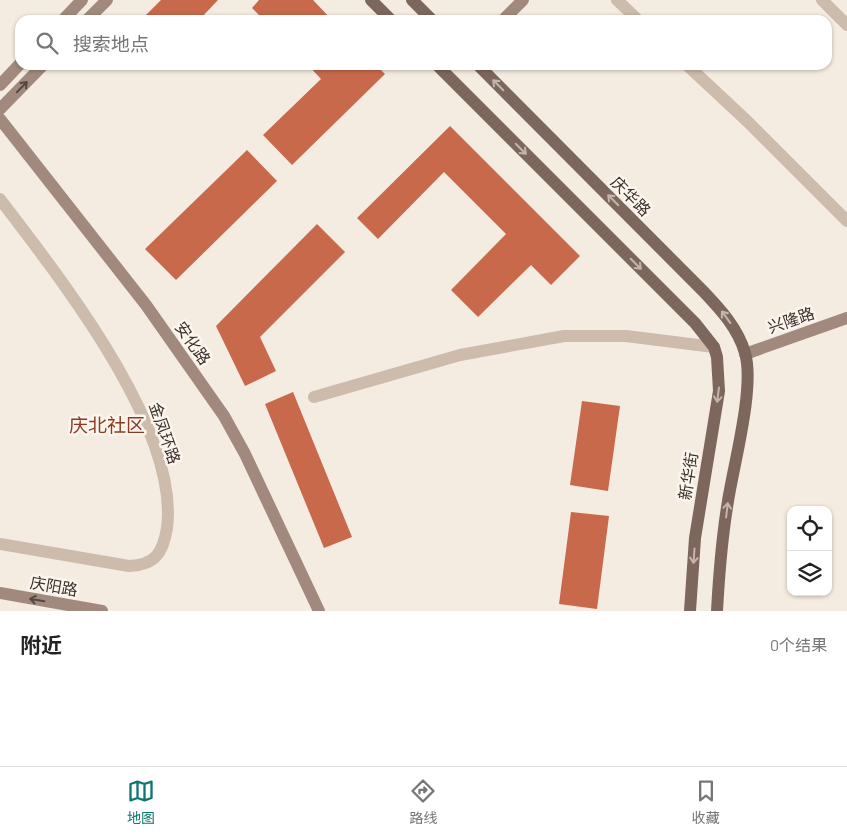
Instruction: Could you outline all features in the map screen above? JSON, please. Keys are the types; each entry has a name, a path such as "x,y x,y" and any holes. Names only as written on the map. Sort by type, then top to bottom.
{"main road":[{"path":"371,0 386,15"},
{"path":"412,0 427,15"},
{"path":"442,70 695,323 714,347"},
{"name":"庆华路","path":"483,70 722,311 733,327 746,357"},
{"name":"新华街","path":"690,611 695,538 719,391 718,363 714,347"},
{"path":"717,611 728,501 747,391 746,357"}],"street":[{"path":"68,15 82,0"},
{"path":"92,15 106,0"},
{"path":"498,15 513,0"},
{"path":"508,15 522,0"},
{"path":"617,0 633,15"},
{"path":"822,0 847,25"},
{"path":"0,85 15,69"},
{"path":"0,109 38,70"},
{"path":"692,70 847,221"},
{"name":"安化路","path":"0,119 146,305 224,416 245,454 319,611"},
{"name":"安化路","path":"0,129 145,315 182,365 218,420 240,458 312,611"},
{"name":"金凤环路","path":"0,200 90,324 138,403 152,438 165,485 168,518 166,537 157,556 144,565 129,566 0,544"},
{"name":"兴隆路","path":"746,357 847,318"},
{"name":"兴隆路","path":"746,357 847,326"},
{"path":"314,397 460,355 564,336 626,336 714,347"},
{"name":"庆阳路","path":"0,593 102,611"}],"building":[{"path":"161,0 218,0 204,15 146,15"},
{"path":"259,0 313,0 327,15 259,15 252,8"},
{"path":"313,70 381,70 385,74 292,165 263,135 321,79"},
{"path":"450,126 580,256 551,285 531,265 478,317 451,290 506,234 444,172 378,239 357,218"},
{"path":"247,150 277,181 176,280 145,249"},
{"path":"317,224 345,252 260,337 276,371 245,386 216,326"},
{"path":"293,392 352,537 324,548 265,404"},
{"path":"582,401 620,406 608,491 570,485"},
{"path":"571,512 609,516 597,609 559,604"}],"district":[{"name":"庆北社区","path":"107,425"}]}
